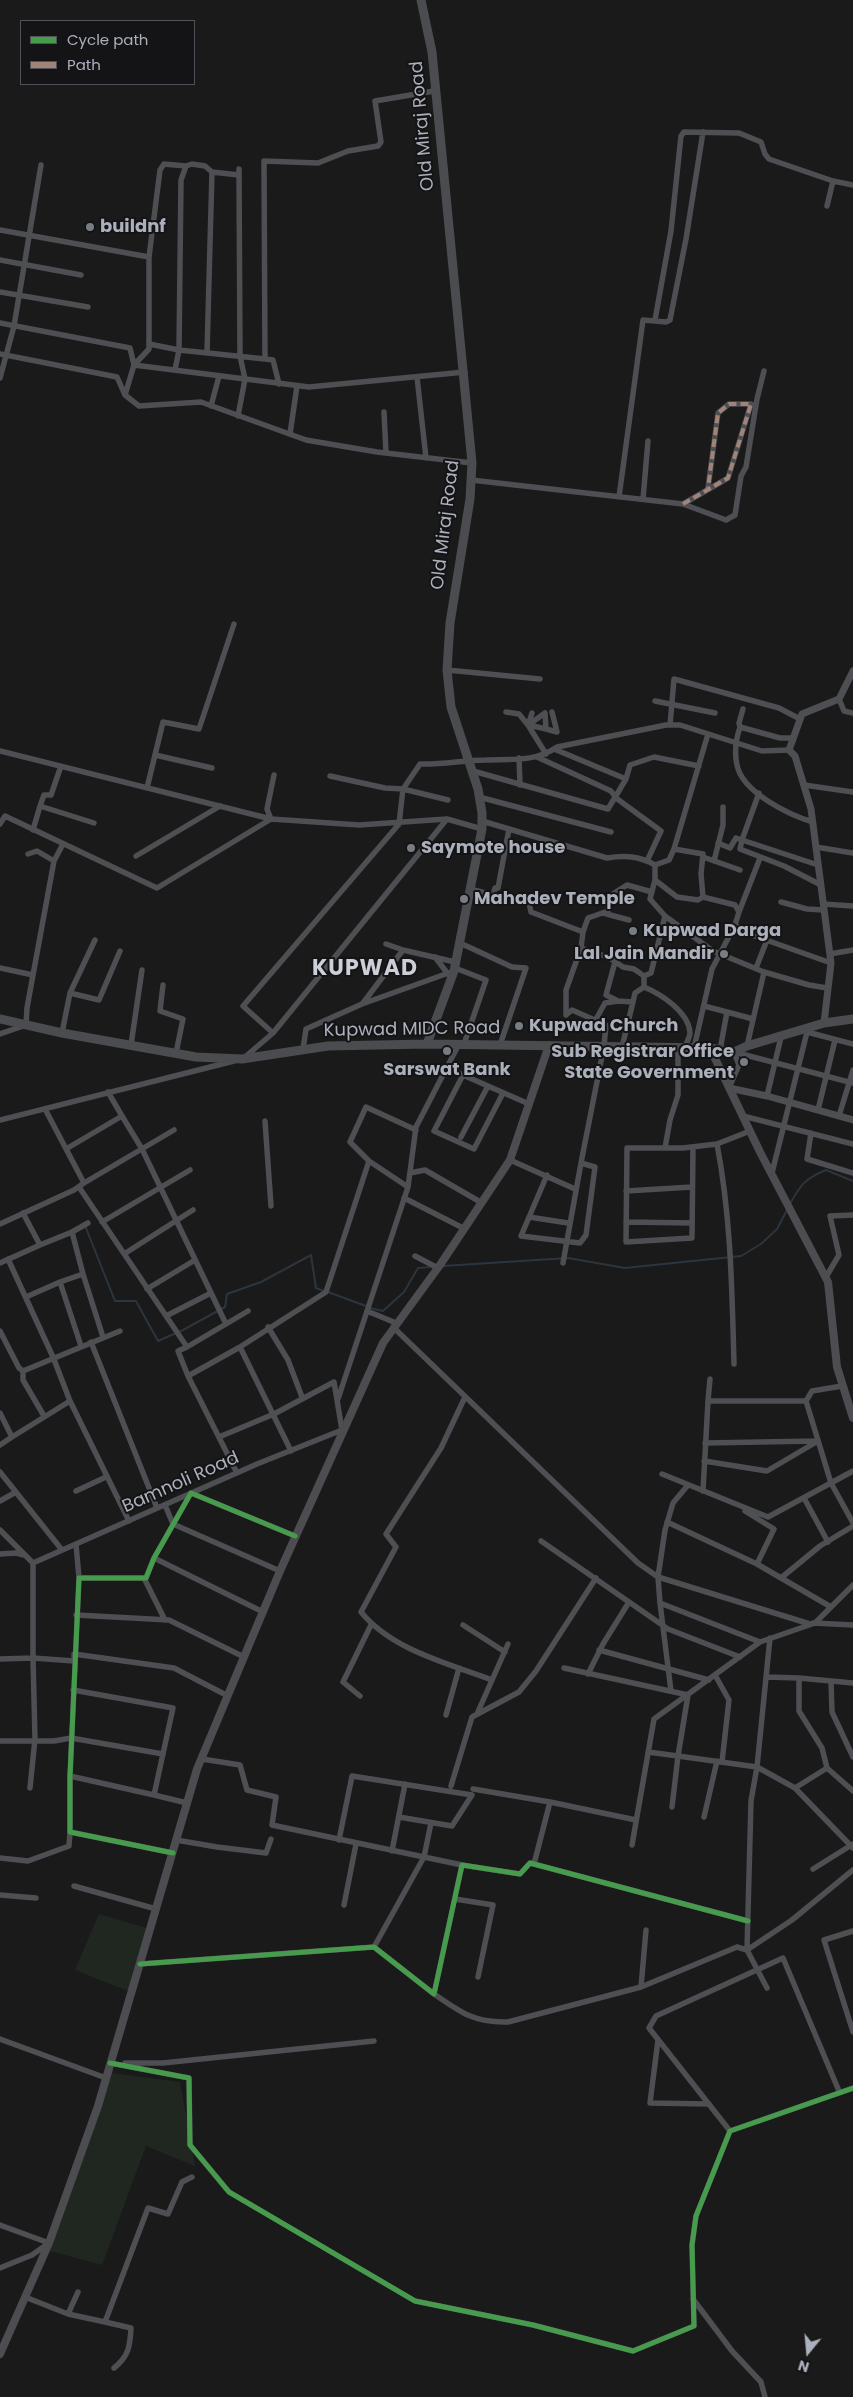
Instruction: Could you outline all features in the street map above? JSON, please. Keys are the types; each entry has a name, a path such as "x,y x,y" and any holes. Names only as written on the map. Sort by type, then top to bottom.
{"main road":[{"name":"Old Miraj Road","path":"422,0 432,52 434,91 465,372 472,463 450,623 447,670 451,707 468,762 473,771 479,797 482,825 460,943 427,1044"},
{"name":"Kupwad MIDC Road","path":"0,1019 131,1046 176,1053 242,1059 328,1046 427,1044 710,1048 734,1052"},
{"path":"734,1052 747,1046 807,1030 824,1023 853,1019"},
{"path":"0,2354 49,2243 106,2078 187,1803 202,1759 280,1571 342,1430 383,1343 438,1268 510,1160 549,1046"},
{"path":"710,1048 750,1131 826,1277 836,1337 837,1367 853,1418"}],"street":[{"path":"265,360 264,160 318,163 348,151 378,146 381,142 375,101 434,91"},
{"path":"655,320 671,232 684,132 739,133 761,142 769,159 833,181 853,185"},
{"path":"619,497 643,320 666,322 670,320 702,132"},
{"path":"125,394 134,365 149,349 149,257 160,170 164,164 186,166 192,164 205,166 212,172 239,172 240,356 245,379 238,416"},
{"path":"0,378 3,354 14,326 41,165"},
{"path":"175,370 179,350 181,180 186,166"},
{"path":"207,353 212,172"},
{"path":"827,206 833,181"},
{"path":"0,230 149,257"},
{"path":"0,260 81,274"},
{"path":"0,292 88,307"},
{"path":"0,323 130,348 134,365"},
{"path":"149,344 179,350 273,360 279,384"},
{"path":"3,354 117,377 125,394 138,406 201,402 306,440 386,453 472,463"},
{"path":"134,365 309,387 465,372"},
{"path":"471,480 683,504 719,519 726,520 735,515 741,476 746,467 757,399 764,370"},
{"path":"211,406 218,376"},
{"path":"417,377 426,458"},
{"path":"290,434 297,386"},
{"path":"683,504 728,478 751,404 729,404 718,413 708,488"},
{"path":"384,412 386,453"},
{"path":"643,499 648,441"},
{"path":"147,788 163,722 198,729 234,624"},
{"path":"447,670 540,679"},
{"path":"789,750 802,714 840,699 852,676"},
{"path":"670,725 674,679 779,708 800,720"},
{"path":"840,699 844,711 853,713"},
{"path":"655,701 715,713"},
{"path":"743,709 738,722 740,727 735,742 738,769 746,783 778,808 812,822"},
{"path":"506,712 519,714 546,754"},
{"path":"528,725 557,732 552,712"},
{"path":"528,725 545,713 546,730"},
{"path":"528,725 532,714"},
{"path":"273,1033 243,1006 399,824 403,789 420,764 438,765 487,760 529,759 546,754 554,749 670,725 680,725 762,751 789,750 795,756 812,822 831,963 824,1023"},
{"path":"740,727 780,738 792,738"},
{"path":"0,751 271,819 359,825 399,824 447,819 509,829 608,858 626,855 654,865 669,860 674,849 708,734"},
{"path":"554,749 626,779"},
{"path":"155,755 212,768"},
{"path":"537,757 611,791 616,798 661,831 647,861"},
{"path":"473,771 608,809 626,779 630,766 654,757 699,766"},
{"path":"519,758 520,785"},
{"path":"33,830 44,795 51,795 61,766"},
{"path":"271,819 267,809 274,775"},
{"path":"330,776 385,788 403,789 448,800"},
{"path":"804,785 853,792"},
{"path":"759,793 740,849 784,866 821,885"},
{"path":"479,797 611,832"},
{"path":"40,806 94,823"},
{"path":"136,856 220,806"},
{"path":"714,861 723,825 723,807"},
{"path":"0,824 5,816 157,888 271,819"},
{"path":"0,1120 242,1059 273,1033 447,819"},
{"path":"493,895 494,888 498,888 509,829"},
{"path":"718,843 730,848 736,838 818,865"},
{"path":"0,1034 26,1025 27,1008 54,861 63,844"},
{"path":"816,847 853,853"},
{"path":"674,849 703,854 703,857 740,870"},
{"path":"28,854 37,851 54,861"},
{"path":"703,857 701,874 703,898"},
{"path":"686,1048 704,1006 712,969 735,925 760,858"},
{"path":"654,865 655,880 650,899 665,916 713,951 764,972 809,985 827,988"},
{"path":"655,880 677,896 698,900 703,898 735,906 739,912"},
{"path":"563,1263 568,1223 604,1046 606,1025 572,1010 566,1015 566,990 581,948 583,932 588,918 608,911 608,897 627,885 652,892"},
{"path":"470,889 512,900 523,897 529,903 531,912 583,932"},
{"path":"780,902 807,909 853,906"},
{"path":"603,913 629,920"},
{"path":"644,976 652,973 665,916"},
{"path":"735,925 752,935 831,963"},
{"path":"62,1033 70,993 95,940"},
{"path":"756,968 767,940"},
{"path":"460,943 512,967 526,968 500,1045"},
{"path":"337,1401 408,1188 416,1130 447,1068 462,1044 486,980 453,969 435,957 386,944"},
{"path":"581,948 608,957 623,967 634,969 644,976"},
{"path":"362,1004 403,950"},
{"path":"830,954 853,950"},
{"path":"70,993 99,1000 120,951"},
{"path":"435,957 453,969"},
{"path":"615,962 606,995 618,1001"},
{"path":"0,968 33,975"},
{"path":"303,1049 306,1029 362,1004 453,969"},
{"path":"131,1046 142,970"},
{"path":"747,1046 764,972"},
{"path":"644,976 644,987"},
{"path":"163,985 160,1011 182,1019 176,1053"},
{"path":"622,1047 635,993 644,987"},
{"path":"644,987 659,994 686,1019 690,1034 665,1148"},
{"path":"595,1021 605,1002 633,1002"},
{"path":"704,1006 752,1019"},
{"path":"720,1050 727,1012"},
{"path":"772,1173 799,1070 807,1030 853,1044"},
{"path":"767,1096 781,1037"},
{"path":"818,1110 835,1040"},
{"path":"734,1052 851,1083"},
{"path":"734,1052 739,1065 729,1088 767,1096 853,1120"},
{"path":"447,1068 529,1104"},
{"path":"839,1116 851,1083 853,1070"},
{"path":"463,1075 434,1131 460,1143 474,1149 504,1093"},
{"path":"462,1137 488,1086"},
{"path":"108,1092 142,1149 226,1324"},
{"path":"408,1188 368,1161 350,1142 366,1107 416,1130"},
{"path":"45,1109 84,1183"},
{"path":"66,1149 122,1116"},
{"path":"743,1116 853,1144"},
{"path":"265,1121 270,1206"},
{"path":"0,1224 78,1187 174,1130"},
{"path":"693,1147 692,1238 626,1242 627,1148 693,1147 717,1144 750,1131"},
{"path":"811,1133 807,1159 853,1173"},
{"path":"717,1144 726,1187 734,1364"},
{"path":"510,1160 575,1189"},
{"path":"188,1376 240,1347 268,1327 326,1292 368,1161"},
{"path":"547,1175 521,1236 580,1243 586,1236 595,1167 581,1164"},
{"path":"102,1222 190,1170"},
{"path":"410,1173 425,1170 482,1203"},
{"path":"78,1187 187,1347"},
{"path":"626,1191 692,1187"},
{"path":"404,1198 465,1228"},
{"path":"124,1254 193,1210"},
{"path":"24,1213 40,1245"},
{"path":"826,1277 839,1255 830,1216 853,1215"},
{"path":"529,1218 568,1223"},
{"path":"626,1222 692,1223"},
{"path":"0,1263 72,1232 88,1223"},
{"path":"72,1232 102,1338"},
{"path":"415,1256 438,1268"},
{"path":"8,1260 53,1357 70,1401 106,1477 129,1520"},
{"path":"148,1289 195,1260"},
{"path":"26,1298 60,1282 83,1274"},
{"path":"60,1282 82,1346"},
{"path":"166,1316 211,1293"},
{"path":"237,1473 188,1376 178,1351 248,1311"},
{"path":"367,1312 395,1325 465,1397 638,1563 658,1577 811,1624 853,1625"},
{"path":"268,1327 288,1360 302,1397"},
{"path":"0,1331 19,1368 23,1371 23,1380 44,1416"},
{"path":"23,1371 53,1357 120,1331"},
{"path":"91,1342 157,1508"},
{"path":"240,1347 291,1451"},
{"path":"703,1491 710,1379"},
{"path":"219,1437 274,1414 302,1397 334,1382 342,1430"},
{"path":"782,1578 853,1524 831,1483 806,1401 812,1391 842,1386"},
{"path":"465,1397 441,1448 386,1534 396,1547 361,1612 371,1624 417,1652 492,1680"},
{"path":"0,1445 70,1401"},
{"path":"708,1401 806,1401"},
{"path":"0,1412 12,1436"},
{"name":"Bamnoli Road","path":"33,1563 237,1473 342,1430"},
{"path":"705,1443 818,1441"},
{"path":"704,1461 767,1471 818,1441"},
{"path":"662,1474 768,1517 853,1471"},
{"path":"0,1472 62,1550"},
{"path":"76,1491 106,1477"},
{"path":"671,1691 658,1577 667,1522 673,1503 688,1485"},
{"path":"0,1501 16,1492"},
{"path":"79,1578 146,1578 154,1558 191,1493 295,1536"},
{"path":"804,1498 828,1542"},
{"path":"733,1503 774,1529 757,1564"},
{"path":"164,1505 173,1524 280,1571"},
{"path":"667,1522 757,1564 831,1607"},
{"path":"0,1530 33,1563 35,1739 30,1788"},
{"path":"541,1541 662,1625 740,1657"},
{"path":"0,1858 28,1861 69,1846 74,1654 79,1578 76,1544"},
{"path":"0,1554 16,1553 26,1556"},
{"path":"154,1558 263,1612"},
{"path":"144,1578 165,1620"},
{"path":"451,1786 460,1750 472,1717 519,1692 536,1671 596,1578"},
{"path":"632,1845 654,1719 760,1642 811,1624 853,1585"},
{"path":"588,1674 629,1602"},
{"path":"660,1603 760,1642"},
{"path":"76,1615 169,1620 244,1658"},
{"path":"360,1696 343,1682 371,1624"},
{"path":"463,1625 504,1652"},
{"path":"767,1988 747,1950 751,1802 757,1767 770,1638"},
{"path":"477,1714 508,1644"},
{"path":"600,1650 709,1680"},
{"path":"0,1659 33,1658 74,1661 74,1654"},
{"path":"74,1654 174,1668 228,1696"},
{"path":"446,1715 459,1668"},
{"path":"564,1668 688,1695"},
{"path":"704,1817 720,1762 729,1700 715,1675"},
{"path":"766,1677 853,1683"},
{"path":"799,1678 799,1711 822,1748 827,1768 853,1791"},
{"path":"831,1681 832,1712 853,1757"},
{"path":"73,1690 173,1708 154,1796"},
{"path":"672,1807 688,1695"},
{"path":"0,1740 35,1739 54,1741 71,1738 163,1754"},
{"path":"648,1752 757,1767 795,1788 852,1846 813,1869"},
{"path":"202,1759 240,1765 247,1790 276,1797 272,1825 462,1865 520,1874 530,1863 697,1909 748,1921"},
{"path":"795,1788 827,1768"},
{"path":"70,1776 187,1803"},
{"path":"339,1840 352,1776 472,1795 452,1826 399,1817"},
{"path":"392,1851 405,1784"},
{"path":"473,1789 550,1802 636,1820"},
{"path":"534,1864 550,1802"},
{"path":"374,1947 424,1857 431,1823"},
{"path":"70,1832 172,1853"},
{"path":"176,1840 217,1848 266,1853 271,1839"},
{"path":"344,1906 356,1844"},
{"path":"434,1994 462,1865"},
{"path":"747,1950 792,1920 853,1870"},
{"path":"74,1886 156,1909"},
{"path":"0,1895 36,1898"},
{"path":"455,1899 493,1905 478,1977"},
{"path":"641,1987 646,1930"},
{"path":"853,1931 824,1940 853,2032"},
{"path":"140,1964 374,1947 464,2015 488,2022 508,2022 641,1987 737,1946 747,1950"},
{"path":"730,2131 649,2028 656,2016 783,1958 839,2091"},
{"path":"0,2039 106,2078"},
{"path":"658,2040 650,2103 709,2104"},
{"path":"110,2063 163,2063 374,2041"},
{"path":"110,2063 189,2078 190,2145 229,2192 415,2301 533,2325 633,2351 694,2326 692,2245 696,2216 730,2131 839,2091 853,2088"},
{"path":"105,2322 148,2208 168,2214 182,2182 192,2177"},
{"path":"0,2225 49,2243"},
{"path":"0,2268 32,2256 49,2243"},
{"path":"68,2314 78,2292"},
{"path":"25,2297 68,2314 131,2328 130,2342 124,2360 114,2368"},
{"path":"693,2299 732,2351 761,2382 765,2397"}],"shaded area":[{"path":"99,1914 150,1929 128,1991 75,1970"},
{"path":"112,2073 180,2082 195,2166 146,2146 102,2265 50,2251"}],"waterway":[{"path":"790,1204 804,1183 826,1170 853,1181"},
{"path":"443,1266 568,1258 625,1268 741,1256 761,1244 777,1229 788,1208"},
{"path":"86,1228 115,1301 136,1301 158,1341 183,1330 225,1307 227,1294 261,1282 311,1255 316,1288 324,1291"},
{"path":"370,1308 383,1311 404,1292 418,1268 431,1267"},
{"path":"328,1292 366,1306"}],"marked path":[{"path":"683,504 728,478 751,404 729,404 718,413 708,488"}],"cycle path":[{"path":"173,1853 70,1832 70,1776 79,1578 146,1578 154,1558 191,1493 295,1536"},
{"path":"140,1964 374,1947 434,1994 462,1865 520,1874 530,1863 748,1921"},
{"path":"110,2063 189,2078 190,2145 229,2192 415,2301 533,2325 633,2351 694,2326 692,2245 696,2216 730,2131 853,2088"}],"place":[{"name":"buildnf","path":"90,227"},
{"name":"Saymote house","path":"411,848"},
{"name":"Mahadev Temple","path":"464,899"},
{"name":"Kupwad Darga","path":"633,931"},
{"name":"Lal Jain Mandir","path":"724,954"},
{"name":"Kupwad Church","path":"519,1026"},
{"name":"Sarswat Bank","path":"447,1051"},
{"name":"Sub Registrar Office State Government","path":"744,1062"}],"district":[{"name":"KUPWAD","path":"365,969"}]}
